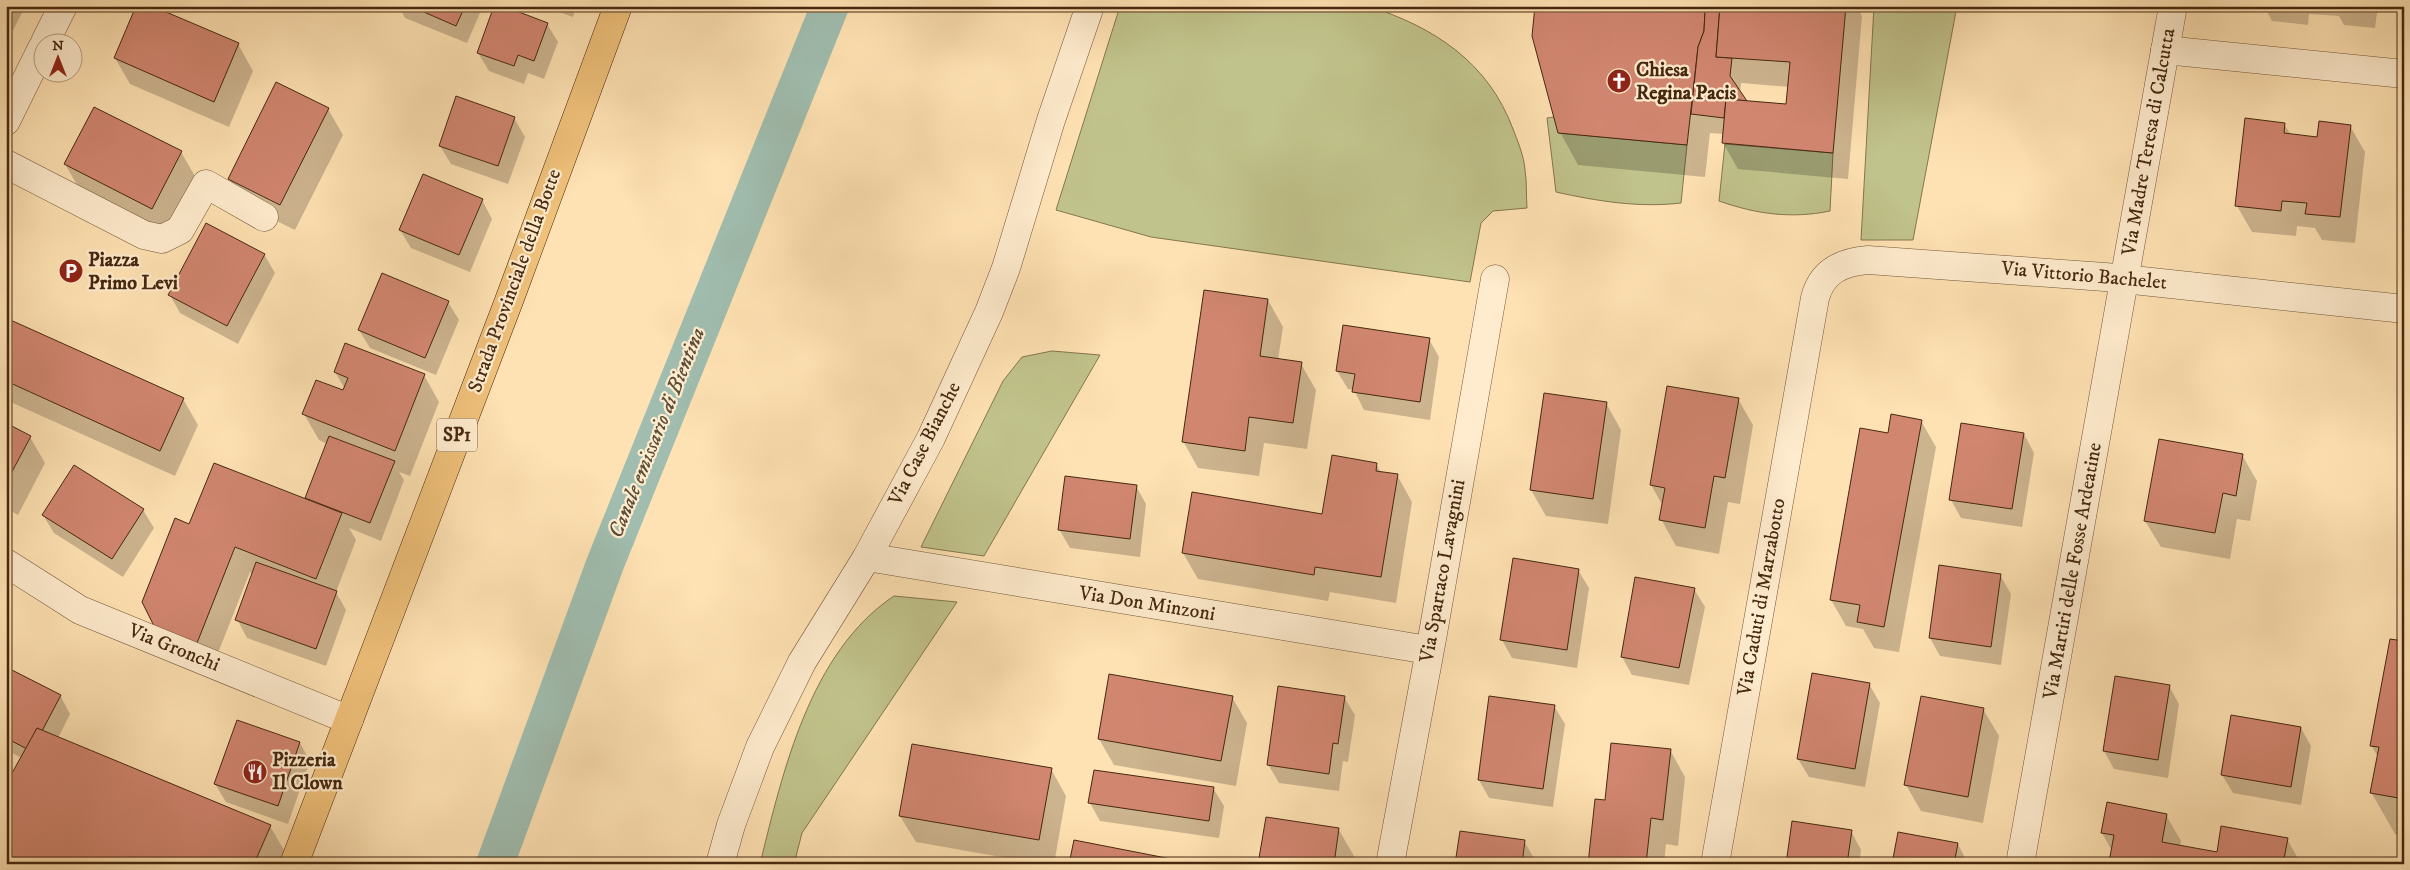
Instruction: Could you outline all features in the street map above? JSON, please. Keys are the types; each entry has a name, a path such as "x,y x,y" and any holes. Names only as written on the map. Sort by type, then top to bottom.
{"main road":[{"name":"Strada Provinciale della Botte","path":"294,864 510,298 618,6"}],"street":[{"path":"50,32 63,6"},
{"name":"Via Case Bianche","path":"720,864 731,826 760,748 802,662 867,557 931,438 989,312 1006,268 1051,120 1090,6"},
{"name":"Via Madre Teresa di Calcutta","path":"2124,278 2173,6"},
{"path":"2165,50 2404,74"},
{"path":"6,121 32,68"},
{"path":"6,164 144,235 162,239 180,230 206,184 264,217"},
{"name":"Via Vittorio Bachelet","path":"1809,331 1818,288 1824,277 1837,267 1853,261 1877,261 2124,278 2404,308"},
{"name":"Via Martiri delle Fosse Ardeatine","path":"2020,864 2067,611 2124,278"},
{"name":"Via Spartaco Lavagnini","path":"1390,864 1428,650 1432,639 1495,279"},
{"name":"Via Caduti di Marzabotto","path":"1715,864 1809,331"},
{"name":"Via Don Minzoni","path":"867,557 1428,650"},
{"name":"Via Gronchi","path":"6,562 80,610 349,720"}],"green space":[{"path":"1120,6 1368,6 1415,25 1436,36 1474,66 1489,84 1502,105 1513,129 1523,160 1527,208 1493,211 1481,223 1470,282 1151,237 1056,210"},
{"path":"1874,6 1957,6 1913,240 1861,240"},
{"path":"1554,117 1559,133 1687,145 1681,203 1649,205 1618,203 1556,192 1547,118"},
{"path":"1725,144 1833,153 1830,211 1801,215 1774,214 1746,209 1719,201"},
{"path":"1052,351 1100,355 984,556 921,547 1003,381 1022,357"},
{"path":"894,596 957,602 802,833 794,864 760,864 790,753 804,716 821,681 841,648 865,620"}],"building":[{"path":"136,6 152,6 239,43 214,102 114,58"},
{"path":"410,6 465,6 456,26"},
{"path":"494,6 503,6 548,23 534,61 518,55 514,66 477,53"},
{"name":"Chiesa Regina Pacis","path":"1535,6 1700,6 1705,11 1704,31 1698,47 1687,145 1558,133 1532,36"},
{"path":"1700,6 1720,6 1716,57 1732,58 1730,76 1747,101 1726,99 1724,118 1691,114 1698,47 1704,31 1705,11"},
{"path":"1720,6 1846,6 1833,153 1722,143 1726,99 1786,104 1790,62 1716,57"},
{"path":"276,82 329,108 280,205 228,179"},
{"path":"456,96 515,117 498,166 439,146"},
{"path":"94,107 182,151 152,209 64,164"},
{"path":"2245,118 2285,123 2284,133 2317,137 2319,121 2351,125 2340,217 2305,214 2307,203 2282,201 2281,211 2235,206"},
{"path":"423,174 483,199 459,255 399,230"},
{"path":"206,223 265,254 227,326 168,295"},
{"path":"382,273 449,301 425,358 358,330"},
{"path":"1204,290 1268,299 1260,356 1302,362 1293,423 1249,417 1245,451 1182,442"},
{"path":"6,318 184,398 160,451 6,381"},
{"path":"1343,325 1430,338 1420,402 1352,392 1355,374 1336,371"},
{"path":"345,343 425,374 395,451 302,414 316,380 343,390 348,378 334,372"},
{"path":"1667,386 1739,398 1725,478 1714,476 1705,528 1659,520 1665,488 1650,485"},
{"path":"1544,393 1607,402 1593,499 1530,490"},
{"path":"1891,414 1922,420 1884,627 1857,622 1860,605 1830,600 1860,428 1888,433"},
{"path":"6,423 31,436 6,483"},
{"path":"1961,423 2024,433 2012,509 1949,500"},
{"path":"329,436 395,461 370,523 305,498"},
{"path":"2159,439 2243,454 2236,496 2223,493 2215,533 2144,521"},
{"path":"1332,455 1377,463 1376,471 1398,474 1381,577 1315,567 1314,575 1182,553 1192,492 1322,514"},
{"path":"214,463 342,513 316,579 235,547 197,643 154,626 142,602 175,518 189,524"},
{"path":"74,465 144,509 112,559 42,515"},
{"path":"1065,476 1137,485 1130,539 1058,530"},
{"path":"1513,558 1579,569 1567,650 1500,640"},
{"path":"256,562 337,591 316,649 235,620"},
{"path":"1939,565 2001,574 1991,647 1929,638"},
{"path":"1635,577 1695,588 1679,668 1621,657"},
{"path":"2390,639 2404,641 2404,799 2370,793 2379,747 2370,746"},
{"path":"6,667 61,695 42,731 37,728 27,749 6,738"},
{"path":"1812,673 1870,683 1855,769 1797,759"},
{"path":"1109,674 1233,696 1221,761 1098,739"},
{"path":"2115,676 2170,685 2158,760 2103,751"},
{"path":"1278,686 1345,696 1338,744 1333,743 1329,774 1267,765"},
{"path":"1489,696 1555,705 1543,789 1478,780"},
{"path":"1921,696 1984,708 1968,797 1904,785"},
{"path":"2231,715 2301,727 2291,787 2221,775"},
{"path":"237,720 300,742 278,806 214,784"},
{"path":"37,728 271,825 254,864 6,864 6,784"},
{"path":"1611,743 1671,749 1663,820 1651,818 1646,864 1588,864 1595,799 1605,800"},
{"path":"912,744 1052,768 1039,840 899,816"},
{"path":"1094,770 1214,787 1209,821 1088,803"},
{"path":"2107,802 2167,814 2162,842 2217,852 2221,826 2288,838 2283,864 2109,862 2114,835 2101,833"},
{"path":"1266,817 1339,828 1334,864 1258,864"},
{"path":"1792,821 1852,830 1847,864 1786,864"},
{"path":"1460,831 1525,840 1522,864 1455,864"},
{"path":"1898,832 1958,843 1954,864 1892,864"},
{"path":"1074,840 1197,864 1069,864"}],"waterway":[{"name":"Canale emissario di Bientina","path":"495,864 605,564 830,6"}],"place":[{"name":"Chiesa Regina Pacis","path":"1619,81"},
{"name":"Piazza Primo Levi","path":"71,271"},
{"name":"Pizzeria Il Clown","path":"255,772"}]}
